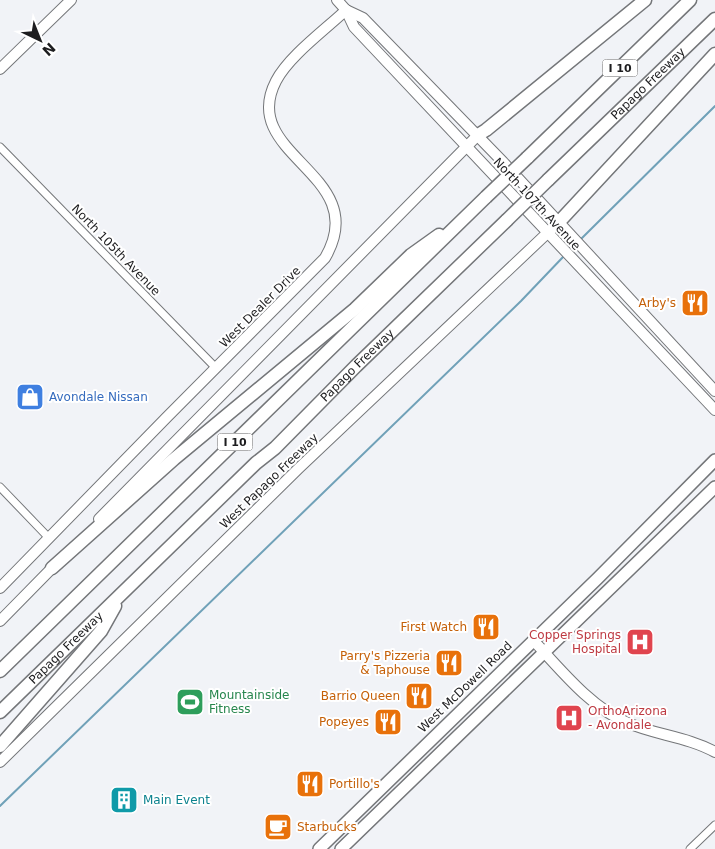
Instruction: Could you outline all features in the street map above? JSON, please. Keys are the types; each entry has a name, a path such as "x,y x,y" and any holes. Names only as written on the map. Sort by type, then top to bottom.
{"highway":[{"path":"478,135 645,0"},
{"name":"I 10","path":"0,671 690,0"},
{"name":"Papago Freeway","path":"0,712 249,470 276,448 356,366 715,19"},
{"path":"559,222 715,54"},
{"path":"52,568 174,459 355,309 411,255 470,214"},
{"path":"0,746 101,631 121,595"}],"main road":[{"path":"0,69 71,0"},
{"name":"North 107th Avenue","path":"337,0 346,10 354,27 715,410"},
{"name":"North 107th Avenue","path":"346,10 363,18 478,135 715,391"},
{"name":"West Dealer Drive","path":"0,588 325,258 332,243 336,224 333,205 324,187 288,150 276,134 271,124 270,100 276,80 286,66 346,10"},
{"path":"0,620 478,135"},
{"name":"West Papago Freeway","path":"0,762 299,468 559,222"},
{"path":"602,289 609,289 653,332 662,333"},
{"path":"652,343 661,343 682,363 694,368"},
{"name":"West McDowell Road","path":"319,849 598,578 715,460"},
{"path":"342,849 715,487"},
{"path":"533,640 588,696 620,720 715,752"}],"street":[{"name":"North 105th Avenue","path":"0,147 216,368"},
{"path":"0,487 49,538"},
{"path":"690,849 715,825"}],"waterway":[{"path":"580,240 715,106"},
{"path":"0,806 521,301 564,256"}],"place":[{"name":"Arby's","path":"695,303"},
{"name":"Avondale Nissan","path":"30,397"},
{"name":"First Watch","path":"486,627"},
{"name":"Copper Springs Hospital","path":"640,642"},
{"name":"Parry's Pizzeria & Taphouse","path":"449,663"},
{"name":"Barrio Queen","path":"419,696"},
{"name":"Mountainside Fitness","path":"190,702"},
{"name":"OrthoArizona - Avondale","path":"569,718"},
{"name":"Popeyes","path":"388,722"},
{"name":"Portillo's","path":"310,784"},
{"name":"Main Event","path":"124,800"},
{"name":"Starbucks","path":"278,827"}]}
